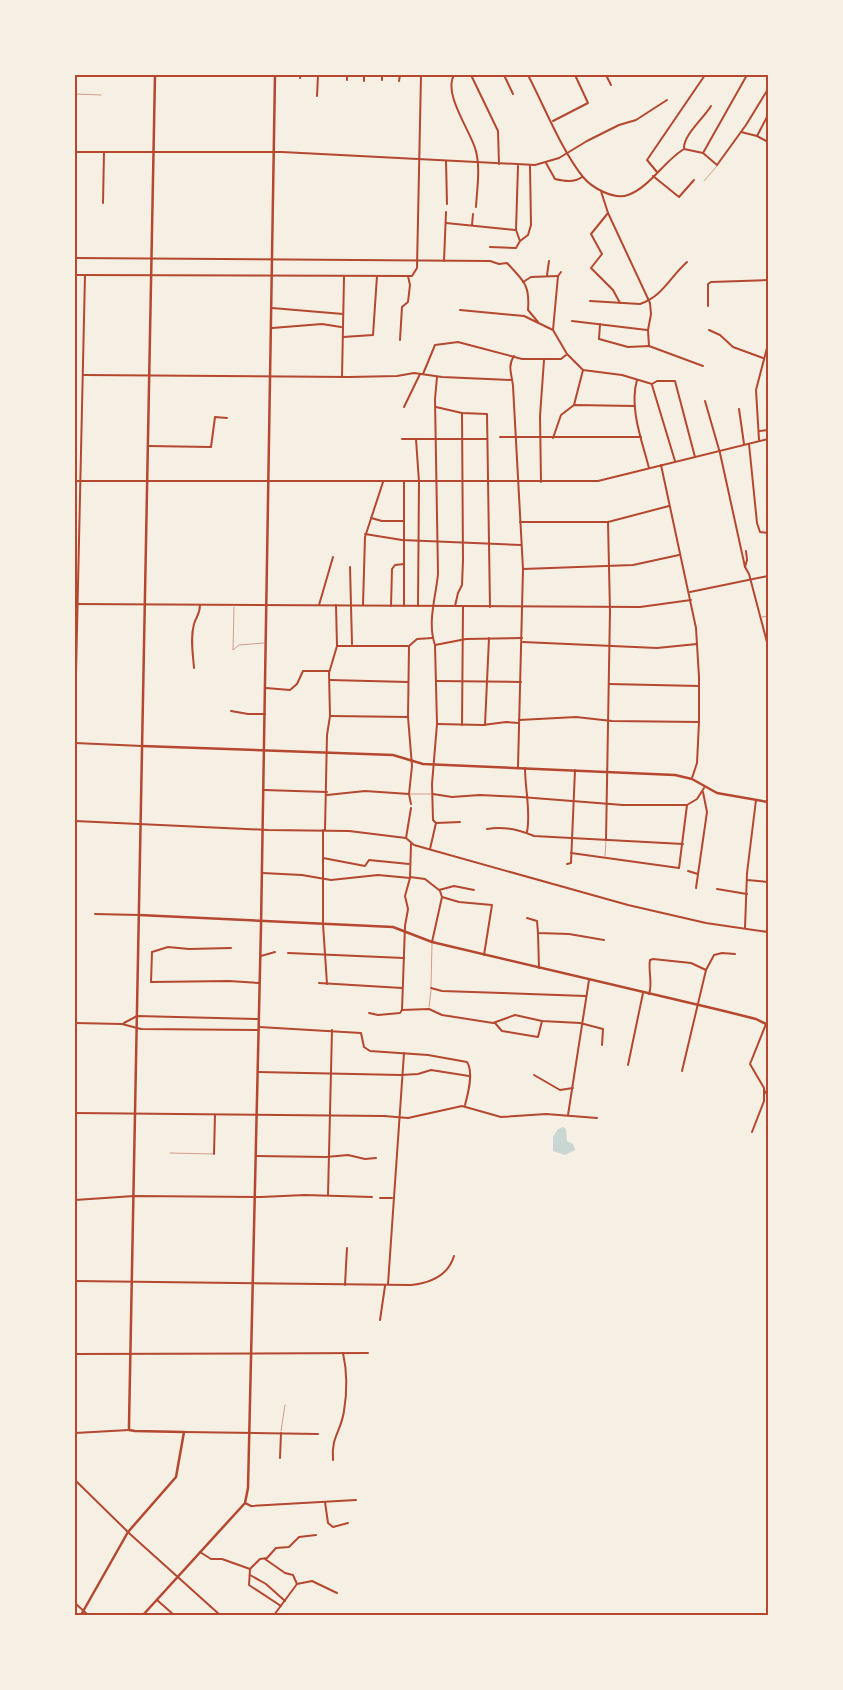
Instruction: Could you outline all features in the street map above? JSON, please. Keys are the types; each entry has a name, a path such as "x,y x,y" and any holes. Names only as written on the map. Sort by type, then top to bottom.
{"main road":[{"path":"81,1615 128,1532 176,1477 184,1432 129,1430 156,75"},
{"path":"143,1615 245,1502 248,1488 266,688 276,75"},
{"path":"142,746 394,755 422,764 675,775 692,779 704,788 728,796 768,802"},
{"path":"139,915 394,928 432,942 699,1005 767,1024"}],"street":[{"path":"317,96 318,75"},
{"path":"347,75 347,80"},
{"path":"364,75 364,81"},
{"path":"382,75 382,80"},
{"path":"399,81 400,75"},
{"path":"75,275 412,276 416,272 417,260 421,75"},
{"path":"454,75 451,90 476,150 476,207"},
{"path":"471,75 498,131 499,164"},
{"path":"504,75 513,94"},
{"path":"528,75 583,177 601,191 624,196 634,192 684,149 684,144 689,136 711,106"},
{"path":"552,121 588,103 575,75"},
{"path":"606,75 611,85"},
{"path":"657,172 647,160 704,75"},
{"path":"703,153 748,75"},
{"path":"684,149 703,153 717,165 741,132 768,89"},
{"path":"75,152 275,152 530,166 546,163 619,125 636,120 668,100"},
{"path":"757,136 768,115"},
{"path":"741,132 757,136 768,142"},
{"path":"103,203 104,152"},
{"path":"446,160 447,204"},
{"path":"546,163 555,179 568,181 578,180 583,177"},
{"path":"518,166 516,230 520,241"},
{"path":"490,247 516,248 520,241 528,234 531,225 530,166"},
{"path":"652,176 679,197 694,180"},
{"path":"601,191 608,213 649,301 651,314 648,330 649,346"},
{"path":"444,261 446,212"},
{"path":"608,213 591,234 602,254 591,268 613,290 620,303"},
{"path":"472,225 473,214"},
{"path":"446,223 516,230"},
{"path":"75,258 417,260 507,263 530,294 528,310 538,322"},
{"path":"547,276 549,261"},
{"path":"590,302 640,304 649,301 668,285 687,262"},
{"path":"553,330 558,276 561,272"},
{"path":"75,718 85,275"},
{"path":"342,377 344,276"},
{"path":"343,337 373,335 377,276"},
{"path":"400,340 402,307 408,302 408,276"},
{"path":"522,281 531,277 558,276"},
{"path":"708,306 708,284 711,282 768,280"},
{"path":"272,308 343,314"},
{"path":"460,310 504,316 517,315 538,322 553,330 567,354 583,370 622,376 652,384 657,381 677,382 695,457"},
{"path":"572,321 648,330"},
{"path":"272,328 322,324 342,327"},
{"path":"600,324 599,339 628,347 649,346 703,366"},
{"path":"709,330 720,335 733,346 763,358"},
{"path":"424,374 436,345 458,342 514,356 544,360 561,360 567,354"},
{"path":"759,440 756,390 768,344"},
{"path":"514,356 510,364 523,569 518,768"},
{"path":"541,482 544,360"},
{"path":"553,438 561,415 574,405 583,370"},
{"path":"404,407 420,374"},
{"path":"83,375 342,377 424,374 437,377 512,380"},
{"path":"430,849 436,823 433,820 433,794 437,724 435,645 432,638 438,574 437,377"},
{"path":"637,380 634,391 635,406 649,468"},
{"path":"652,384 675,461"},
{"path":"705,401 745,567 768,646"},
{"path":"574,405 635,406"},
{"path":"436,407 462,413 487,414 490,607"},
{"path":"739,409 744,444"},
{"path":"455,606 458,592 462,585 462,413"},
{"path":"148,446 211,447 215,417 227,418"},
{"path":"759,431 768,430"},
{"path":"500,437 641,437"},
{"path":"75,481 598,481 768,438"},
{"path":"402,439 487,439"},
{"path":"416,439 419,482 418,606"},
{"path":"750,443 757,523 760,532 768,533"},
{"path":"661,466 691,600 697,644 699,686 697,763 692,779"},
{"path":"364,605 365,534 383,482"},
{"path":"404,482 404,606"},
{"path":"520,522 608,522 669,506"},
{"path":"371,518 382,521 404,521"},
{"path":"606,840 610,606 608,522"},
{"path":"365,534 404,540 521,545"},
{"path":"745,567 748,560 746,551"},
{"path":"523,569 633,565 680,555"},
{"path":"319,605 333,557"},
{"path":"391,606 392,569 395,565 404,564"},
{"path":"350,567 352,645"},
{"path":"689,592 768,576"},
{"path":"75,604 640,607 691,600"},
{"path":"327,984 323,924 323,858 327,794 326,752 330,716 328,710 329,671 337,646 336,605"},
{"path":"194,668 194,624 199,616 200,606"},
{"path":"462,725 463,606"},
{"path":"337,646 409,646 417,639 432,638"},
{"path":"485,725 489,638"},
{"path":"435,645 463,640 522,638"},
{"path":"522,642 657,648 697,644"},
{"path":"409,646 408,717 411,760 411,804"},
{"path":"266,688 290,690 298,684 303,672 329,671"},
{"path":"330,680 408,682"},
{"path":"436,681 521,682"},
{"path":"608,684 699,686"},
{"path":"231,711 265,714"},
{"path":"330,716 408,717"},
{"path":"519,720 576,717 608,720 698,722"},
{"path":"437,724 485,725 506,722 519,723"},
{"path":"75,743 142,746"},
{"path":"525,768 525,797 530,818 527,832"},
{"path":"567,864 571,863 574,770"},
{"path":"696,888 707,812 704,788"},
{"path":"263,790 327,794 365,791 410,794"},
{"path":"433,794 687,805 692,803 703,792"},
{"path":"745,928 747,880 756,800"},
{"path":"571,853 679,868 687,805"},
{"path":"406,838 411,808"},
{"path":"75,821 324,830 381,834 406,838 411,843 430,849 628,906 706,923 768,932"},
{"path":"436,823 460,822"},
{"path":"487,829 498,828 527,832 534,836 571,839 683,844"},
{"path":"402,1010 405,931 408,909 405,896 410,877 411,843"},
{"path":"323,858 365,866 369,860 410,864"},
{"path":"688,871 698,874"},
{"path":"262,873 345,880 378,875 425,879 439,890 442,898 432,942"},
{"path":"747,880 768,882"},
{"path":"439,890 454,886 474,890"},
{"path":"717,889 747,894"},
{"path":"442,898 493,906 484,955"},
{"path":"95,914 139,915"},
{"path":"527,918 537,921 539,968"},
{"path":"538,932 569,934 604,940"},
{"path":"231,948 189,949 168,947 152,952 150,982 229,980 260,983"},
{"path":"260,956 275,952"},
{"path":"288,953 404,958"},
{"path":"682,1071 706,970 714,955 722,953 735,954"},
{"path":"648,994 651,977 648,969 650,960 691,962 706,970"},
{"path":"568,1115 590,980"},
{"path":"319,983 403,988"},
{"path":"431,988 442,992 586,996"},
{"path":"628,1065 643,993"},
{"path":"369,1013 378,1015 400,1013 402,1010 429,1009 442,1015 477,1022 495,1023 515,1015 542,1021 600,1026 603,1029 602,1045"},
{"path":"122,1024 137,1016 259,1019"},
{"path":"768,1019 750,1064 768,1096"},
{"path":"495,1023 499,1030 538,1037 542,1021"},
{"path":"75,1024 122,1024 137,1028 332,1030 363,1034 366,1050 404,1053 467,1062 469,1076 465,1106"},
{"path":"328,1195 332,1030"},
{"path":"380,1320 386,1285 404,1053"},
{"path":"258,1072 403,1074 435,1070 469,1076"},
{"path":"534,1075 560,1090 573,1088"},
{"path":"752,1132 764,1101 764,1088"},
{"path":"75,1114 408,1118 465,1106 501,1117 568,1115 597,1118"},
{"path":"214,1154 215,1115"},
{"path":"256,1156 329,1157 348,1155 365,1159 376,1158"},
{"path":"75,1200 134,1196 255,1197 328,1195 372,1197"},
{"path":"380,1198 392,1198"},
{"path":"344,1285 347,1248"},
{"path":"75,1281 344,1285 428,1283 448,1269 454,1256"},
{"path":"333,1460 333,1440 344,1410 345,1370 343,1353"},
{"path":"75,1354 368,1353"},
{"path":"75,1433 129,1430"},
{"path":"184,1432 318,1434"},
{"path":"280,1458 281,1432"},
{"path":"75,1480 128,1532 220,1615"},
{"path":"245,1502 251,1506 356,1500"},
{"path":"325,1502 328,1523 333,1527 348,1523"},
{"path":"281,1606 249,1585 250,1569 258,1561 265,1559 276,1548 289,1547 299,1537 316,1534"},
{"path":"200,1552 211,1559 222,1559 250,1569"},
{"path":"265,1559 285,1573 292,1575 297,1584"},
{"path":"250,1575 266,1584 285,1602"},
{"path":"274,1615 297,1584 312,1581 337,1593"},
{"path":"157,1600 174,1615"},
{"path":"75,1603 88,1615"}],"lane":[{"path":"75,94 101,95"},
{"path":"704,181 717,165"},
{"path":"234,605 233,650 239,645 266,643"},
{"path":"760,618 768,616"},
{"path":"410,794 433,794"},
{"path":"605,857 606,840"},
{"path":"429,1009 432,942"},
{"path":"170,1154 214,1154"},
{"path":"281,1432 285,1405"}],"shaded area":[{"path":"563,1127 566,1129 567,1141 573,1144 575,1150 565,1155 553,1151 553,1137 558,1129"}]}
